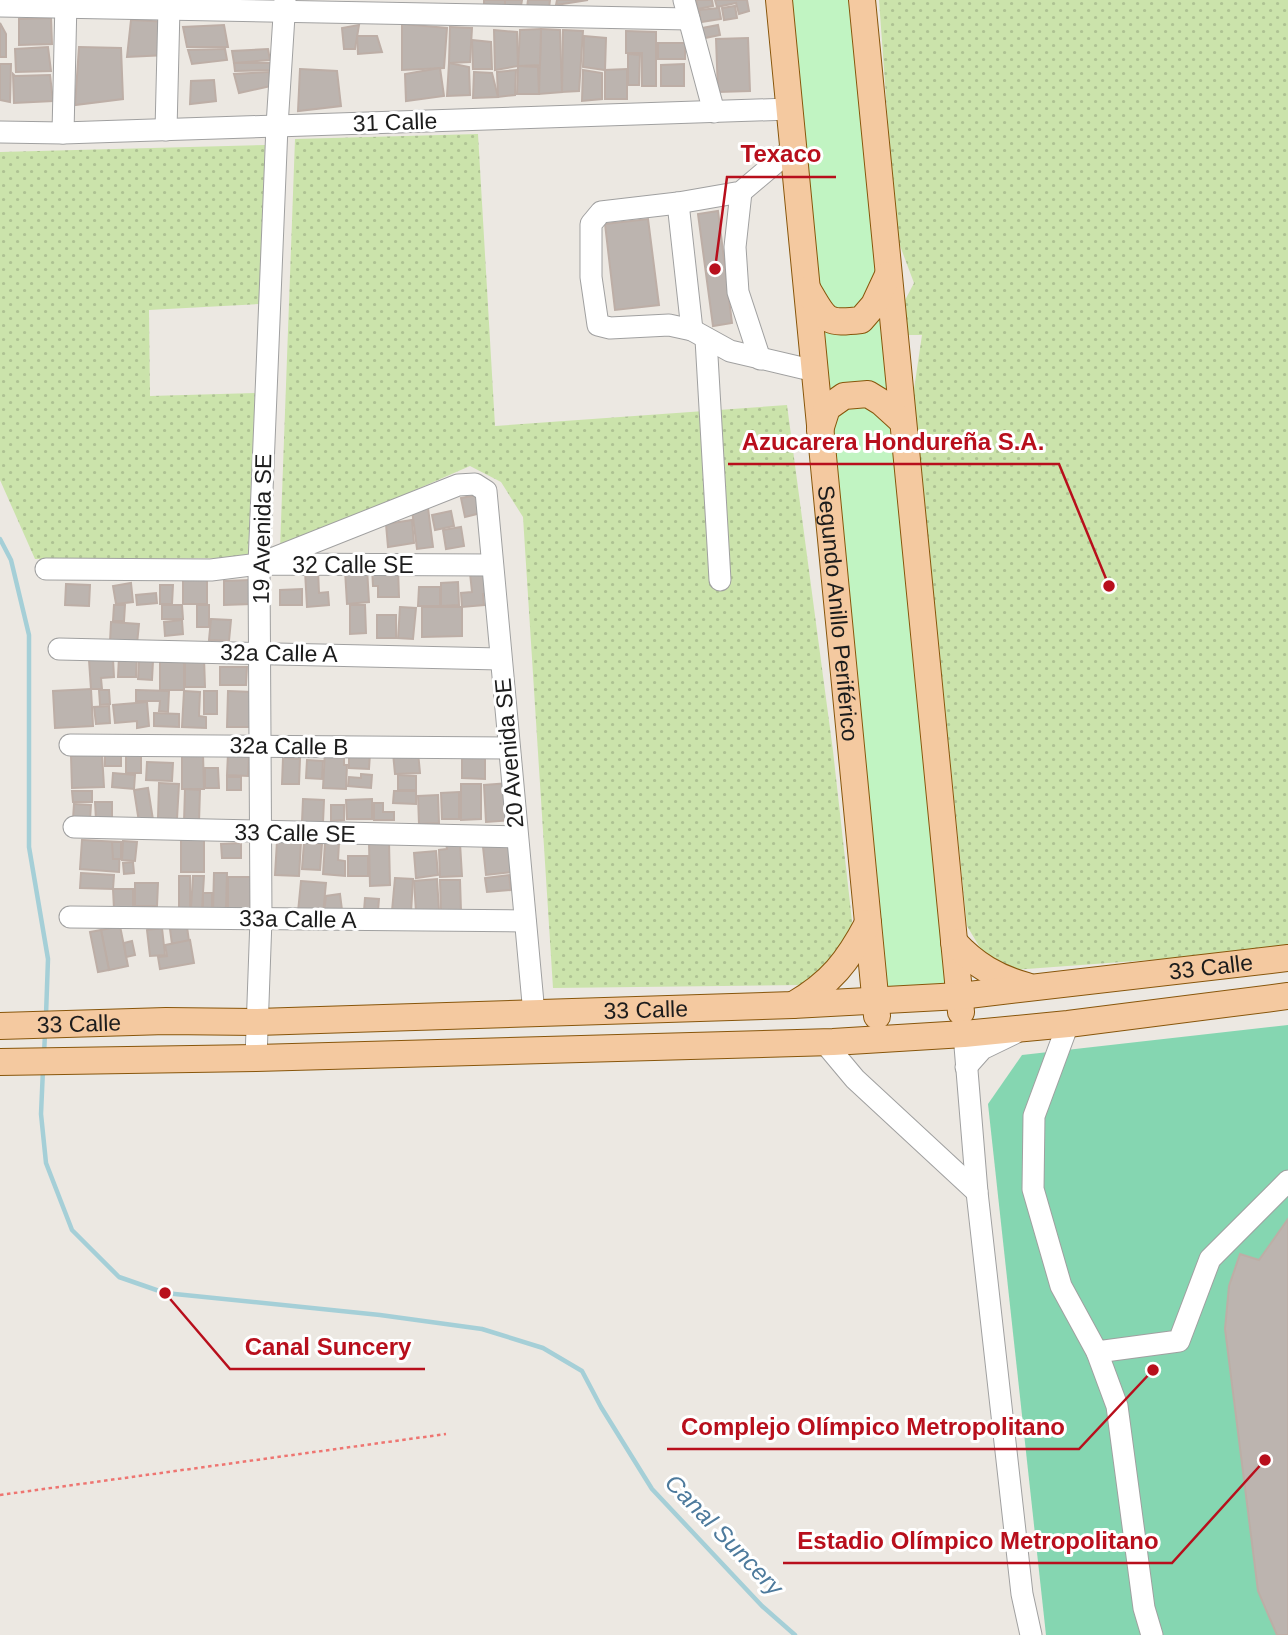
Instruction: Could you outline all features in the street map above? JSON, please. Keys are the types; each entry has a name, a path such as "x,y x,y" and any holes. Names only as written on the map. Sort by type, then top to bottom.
{"main road":[{"name":"Segundo Anillo Periférico","path":"779,0 879,1039"},
{"path":"862,0 964,1034"},
{"path":"807,289 822,315 835,323 861,320 874,305 888,273"},
{"path":"820,430 827,408 844,396 868,394 903,422"},
{"path":"793,1005 829,981 852,954 868,923"},
{"path":"954,942 983,968 1008,981 1036,988"},
{"name":"33 Calle","path":"0,1026 166,1021 257,1022 793,1005 875,989 958,983 1036,988 1288,958"},
{"name":"33 Calle","path":"0,1062 256,1058 824,1042 964,1034 1068,1024 1288,996"}],"street":[{"path":"63,133 66,3"},
{"path":"0,6 66,3 169,8 285,5 686,10 713,112"},
{"name":"19 Avenida SE","path":"256,1058 261,919 259,564 277,126 285,5"},
{"path":"166,130 169,8"},
{"name":"31 Calle","path":"0,132 166,130 789,109"},
{"path":"793,148 741,192 601,212 591,224 591,277 598,325 610,328 669,325 699,335 730,351 815,371"},
{"path":"741,192 735,247 738,292 760,359"},
{"path":"678,203 699,335 720,580"},
{"name":"20 Avenida SE","path":"259,564 458,485 475,484 486,491 534,1014"},
{"name":"32 Calle SE","path":"46,569 211,569 259,564 492,565"},
{"name":"32a Calle A","path":"59,649 500,659"},
{"name":"32a Calle B","path":"70,745 508,748"},
{"name":"33 Calle SE","path":"74,827 517,837"},
{"name":"33a Calle A","path":"70,917 525,921"},
{"path":"1068,1024 1034,1116 1033,1189 1061,1286 1097,1352 1117,1406 1144,1608 1152,1635"},
{"path":"966,1067 982,1049 1027,1028"},
{"path":"964,1034 977,1192 1022,1594 1031,1635"},
{"path":"824,1042 855,1079 977,1192"},
{"path":"1097,1352 1180,1341 1210,1259 1288,1181"}],"path":[{"path":"0,1494 446,1434"}],"green space":[{"path":"784,0 852,0 876,273 860,308 839,315 813,289"},
{"path":"879,0 1288,0 1288,949 1194,965 1163,959 1012,970 982,951 967,926 913,396 922,335 907,335 903,304 914,283 896,235"},
{"path":"478,134 495,426 787,405 833,751 854,939 802,985 553,988 523,517 501,482 470,466 280,549 295,139"},
{"path":"265,145 259,304 149,310 150,396 255,393 248,558 35,559 0,480 0,152"},
{"path":"882,299 890,404 819,410 810,310 835,325"},
{"path":"867,397 896,423 958,994 880,1000 828,410"},
{"path":"1288,1025 1288,1635 1046,1635 988,1104 1022,1055"}],"building":[{"path":"484,0 505,0 505,7 484,4"},
{"path":"505,0 522,0 521,6 505,7"},
{"path":"528,0 550,0 549,8 527,8"},
{"path":"557,0 588,0 556,5"},
{"path":"696,0 712,0 713,6 698,9"},
{"path":"715,0 747,0 749,11 739,14 736,3 717,7"},
{"path":"735,6 737,18 724,20 722,8"},
{"path":"719,8 721,19 701,22 699,10"},
{"path":"51,18 52,44 19,45 19,19"},
{"path":"131,20 170,22 167,55 127,57"},
{"path":"0,23 6,34 6,57 0,57"},
{"path":"402,24 447,28 444,68 402,70"},
{"path":"224,25 228,47 187,47 183,27"},
{"path":"359,25 355,49 344,49 342,28"},
{"path":"718,25 720,35 705,38 702,28"},
{"path":"450,27 472,28 470,62 449,63"},
{"path":"541,29 560,30 562,92 539,94"},
{"path":"541,29 540,65 518,66 520,30"},
{"path":"494,30 517,32 518,66 495,70"},
{"path":"563,30 583,31 579,91 562,92"},
{"path":"626,31 656,32 656,86 642,86 642,53 626,53"},
{"path":"357,36 377,36 382,52 358,54"},
{"path":"584,36 606,38 605,70 583,67"},
{"path":"748,38 750,91 718,92 716,39"},
{"path":"472,40 491,42 492,69 473,69"},
{"path":"658,43 685,43 685,59 658,59"},
{"path":"48,47 51,71 16,72 15,49"},
{"path":"79,47 121,48 123,99 75,105"},
{"path":"225,49 227,60 192,64 188,50"},
{"path":"268,49 270,60 234,63 232,51"},
{"path":"628,54 640,55 639,85 628,85"},
{"path":"234,63 270,63 270,70 235,71"},
{"path":"449,63 469,67 470,95 447,96"},
{"path":"0,64 11,64 10,102 0,100"},
{"path":"684,64 684,86 661,86 661,65"},
{"path":"518,66 538,67 539,94 517,94"},
{"path":"440,68 444,96 406,101 405,74"},
{"path":"300,69 337,71 341,106 298,111"},
{"path":"627,69 627,99 605,99 605,70"},
{"path":"516,70 515,95 498,97 497,72"},
{"path":"583,70 602,73 602,99 582,101"},
{"path":"269,72 271,86 239,93 234,74"},
{"path":"474,72 492,73 498,97 473,98"},
{"path":"13,74 50,75 53,101 14,103"},
{"path":"214,80 216,101 190,104 191,81"},
{"path":"718,211 732,323 713,326 698,214"},
{"path":"648,219 659,305 615,310 605,224"},
{"path":"477,495 481,513 465,517 461,498"},
{"path":"428,508 433,547 417,549 412,510"},
{"path":"451,511 454,526 435,530 432,515"},
{"path":"412,520 414,543 388,547 386,524"},
{"path":"461,527 464,546 446,549 443,530"},
{"path":"367,568 369,602 347,604 345,570"},
{"path":"372,568 398,568 399,597 378,597 378,586 373,586"},
{"path":"318,570 319,593 328,592 329,605 307,607 305,571"},
{"path":"487,572 489,593 483,594 484,605 462,607 461,593 472,592 470,573"},
{"path":"183,579 207,579 207,604 183,604"},
{"path":"250,580 251,604 224,605 224,581"},
{"path":"458,582 459,605 441,606 441,583"},
{"path":"131,583 133,602 116,604 113,586"},
{"path":"66,584 90,585 89,606 65,605"},
{"path":"160,585 173,585 172,604 160,604"},
{"path":"419,587 440,587 440,606 418,606"},
{"path":"302,589 302,605 280,605 280,590"},
{"path":"156,593 157,603 137,605 136,595"},
{"path":"114,605 125,605 124,621 113,621"},
{"path":"162,605 182,605 183,619 162,619"},
{"path":"197,605 209,605 209,627 197,627"},
{"path":"350,605 365,605 366,633 350,634"},
{"path":"400,607 416,608 413,639 398,638"},
{"path":"422,607 462,607 462,636 422,637"},
{"path":"377,615 396,615 396,638 377,638"},
{"path":"211,619 231,620 229,641 209,640"},
{"path":"182,620 183,634 165,636 164,622"},
{"path":"111,622 139,624 137,644 110,642"},
{"path":"119,656 137,656 136,677 118,677"},
{"path":"160,658 184,658 184,690 160,690"},
{"path":"185,658 204,658 205,687 185,687"},
{"path":"113,659 114,677 101,678 102,689 91,689 89,660"},
{"path":"139,660 153,661 152,680 138,679"},
{"path":"220,667 247,667 246,685 220,685"},
{"path":"91,689 93,726 55,728 53,691"},
{"path":"99,690 109,690 110,704 100,705"},
{"path":"136,690 169,691 168,712 159,711 160,701 136,701"},
{"path":"184,691 200,692 199,716 206,717 206,728 182,727"},
{"path":"204,691 217,691 217,714 204,714"},
{"path":"228,691 252,692 251,727 227,727"},
{"path":"147,702 149,726 137,728 137,721 115,723 113,705"},
{"path":"109,706 110,723 96,724 94,707"},
{"path":"154,713 179,714 179,727 154,726"},
{"path":"462,746 485,746 485,779 462,778"},
{"path":"325,751 344,757 344,765 347,765 346,789 323,788"},
{"path":"418,752 420,773 395,774 393,753"},
{"path":"105,753 121,753 121,766 105,766"},
{"path":"228,753 249,754 248,776 227,775"},
{"path":"349,753 370,753 369,769 349,768"},
{"path":"102,754 104,787 72,788 71,756"},
{"path":"141,754 141,773 126,773 126,755"},
{"path":"182,754 203,754 204,789 182,789"},
{"path":"283,758 300,759 299,784 282,784"},
{"path":"307,760 323,761 322,779 306,778"},
{"path":"147,762 173,763 172,781 146,780"},
{"path":"205,768 218,768 219,788 205,788"},
{"path":"113,773 135,775 134,789 112,787"},
{"path":"361,774 372,775 371,788 348,786 349,777 361,778"},
{"path":"398,775 416,776 416,790 398,790"},
{"path":"227,777 241,777 241,790 227,790"},
{"path":"159,783 179,784 177,819 158,818"},
{"path":"511,783 513,820 486,822 484,785"},
{"path":"461,784 481,784 481,819 461,820"},
{"path":"148,788 153,820 139,822 134,790"},
{"path":"185,789 200,790 199,822 184,822"},
{"path":"72,791 92,791 92,802 73,802"},
{"path":"394,791 416,791 416,804 393,803"},
{"path":"459,792 459,819 442,819 441,793"},
{"path":"438,795 439,823 419,824 418,796"},
{"path":"303,799 324,800 323,823 302,822"},
{"path":"372,799 372,819 347,819 346,800"},
{"path":"95,802 112,802 112,819 96,820"},
{"path":"374,803 383,803 383,812 394,812 394,820 374,820"},
{"path":"74,804 91,805 90,820 73,819"},
{"path":"331,805 344,805 344,820 331,821"},
{"path":"82,840 120,842 119,872 80,869"},
{"path":"181,840 204,840 204,872 181,872"},
{"path":"123,841 137,842 135,861 122,860"},
{"path":"277,841 301,842 299,876 275,875"},
{"path":"112,842 121,842 121,859 113,859"},
{"path":"389,842 390,885 370,886 369,843"},
{"path":"241,843 241,858 222,858 221,844"},
{"path":"304,843 322,844 320,870 302,869"},
{"path":"325,843 339,843 338,860 345,861 345,876 323,874"},
{"path":"446,843 460,843 462,876 440,877 439,850 447,849"},
{"path":"509,844 512,872 486,875 483,847"},
{"path":"436,851 438,875 416,878 414,853"},
{"path":"348,856 368,856 368,876 348,876"},
{"path":"133,862 134,873 124,874 123,863"},
{"path":"81,873 114,875 113,889 80,888"},
{"path":"214,873 227,873 226,910 213,910"},
{"path":"509,875 511,890 487,892 485,878"},
{"path":"179,876 190,876 190,908 179,908"},
{"path":"193,876 204,876 202,909 191,908"},
{"path":"228,877 250,877 250,912 228,912"},
{"path":"395,878 413,879 411,913 392,911"},
{"path":"437,879 439,910 416,912 414,881"},
{"path":"440,880 460,880 461,911 441,912"},
{"path":"301,881 326,883 323,914 298,912"},
{"path":"135,883 158,883 157,906 135,906"},
{"path":"113,889 133,889 133,909 114,909"},
{"path":"203,893 212,893 212,911 203,911"},
{"path":"340,894 342,910 324,912 326,896"},
{"path":"365,898 379,899 378,911 364,911"},
{"path":"120,926 128,966 109,970 101,930"},
{"path":"187,927 189,941 172,944 170,929"},
{"path":"162,928 165,955 150,956 147,930"},
{"path":"101,930 109,970 98,972 90,932"},
{"path":"190,940 194,963 160,969 158,957 167,956 165,945"},
{"path":"132,941 135,955 126,957 124,943"},
{"path":"1288,1219 1288,1635 1277,1635 1258,1591 1225,1329 1229,1286 1240,1254 1259,1260"}],"waterway":[{"name":"Canal Suncery","path":"0,539 11,560 29,635 29,847 48,959 46,1015"},
{"name":"Canal Suncery","path":"44,1054 45,1034"},
{"name":"Canal Suncery","path":"43,1069 41,1114 46,1163 72,1230 119,1277 165,1293 380,1315 482,1329 543,1348 582,1371 652,1489 762,1606 795,1635"}],"place":[{"name":"Texaco","path":"715,269"},
{"name":"Azucarera Hondureña S.A.","path":"1109,586"},
{"name":"Canal Suncery","path":"165,1293"},
{"name":"Complejo Olímpico Metropolitano","path":"1153,1370"},
{"name":"Estadio Olímpico Metropolitano","path":"1265,1460"}]}
